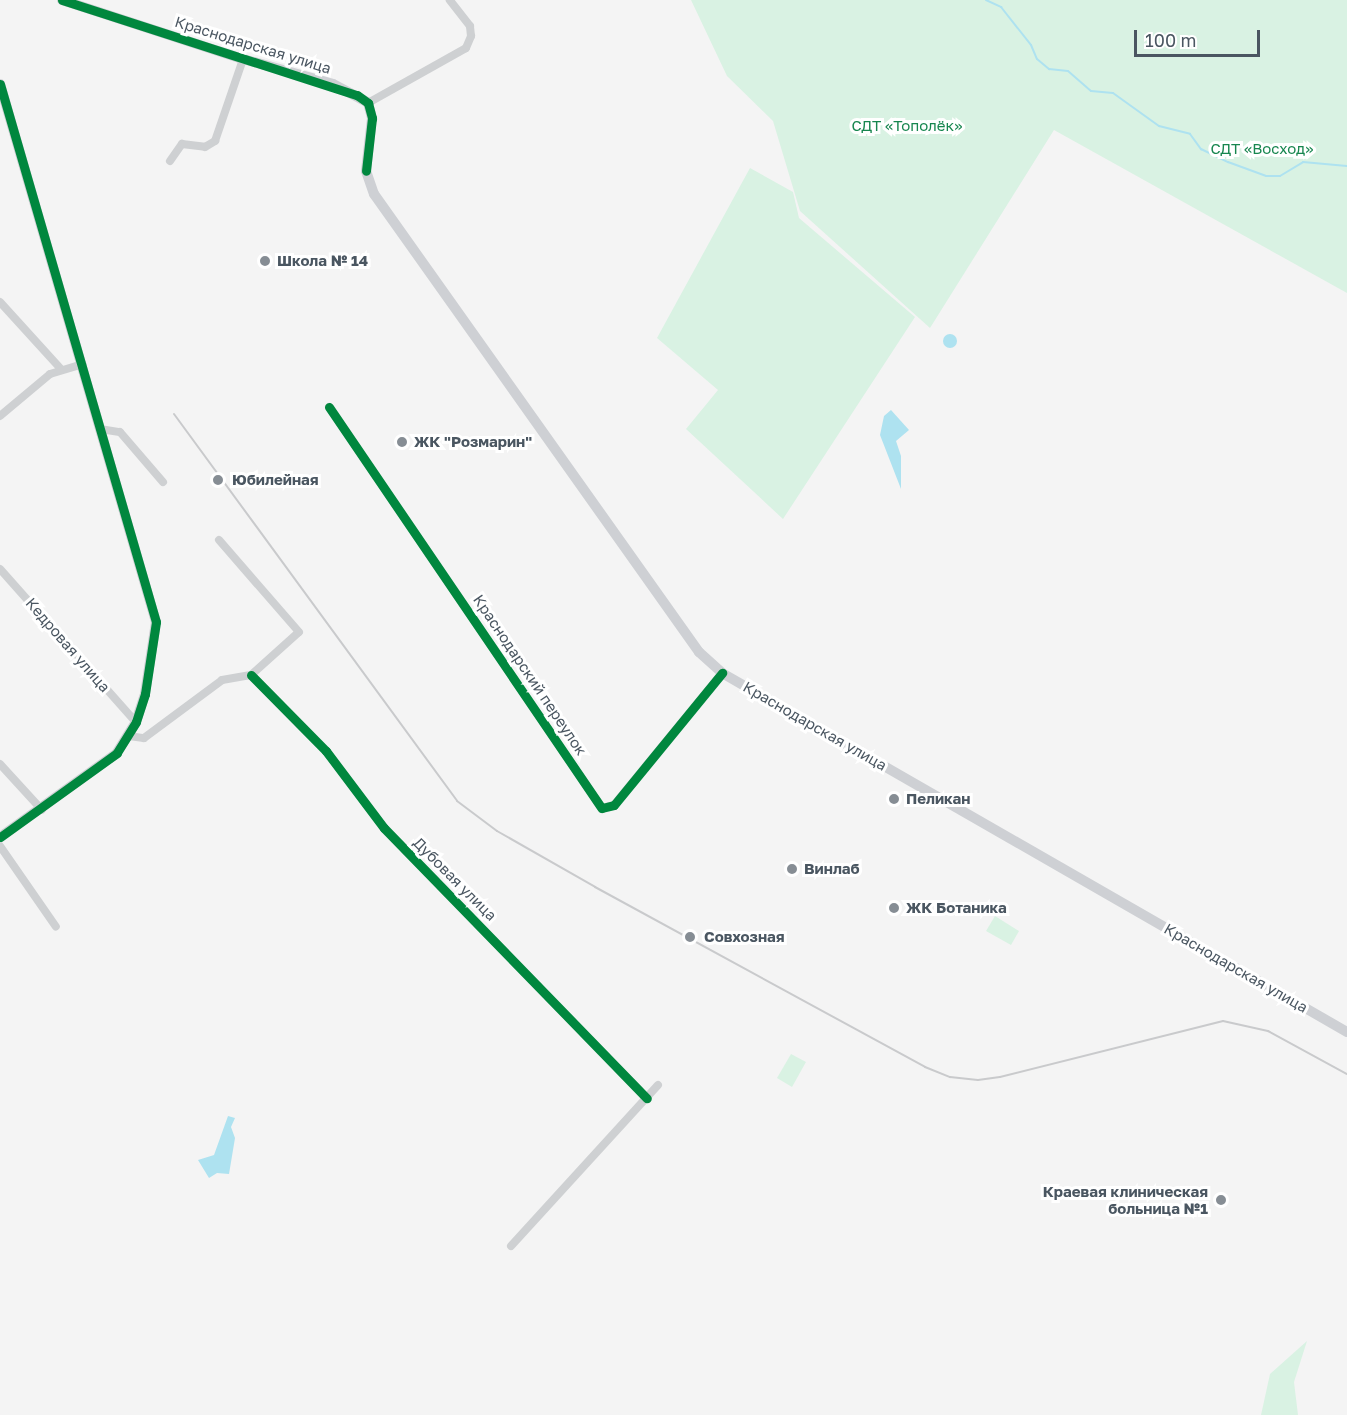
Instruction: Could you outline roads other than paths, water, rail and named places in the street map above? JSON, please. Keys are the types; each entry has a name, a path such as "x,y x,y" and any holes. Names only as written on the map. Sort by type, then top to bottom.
{"main road":[{"name":"Краснодарская улица","path":"62,0 243,60 333,84 368,103 372,118 366,171 374,194 699,652 722,673 1347,1032"},
{"path":"0,84 156,622 152,660 136,722 117,753 42,810 0,837"}],"street":[{"path":"368,103 466,48 471,36 470,26 450,0"},
{"path":"170,161 182,144 205,147 214,141 243,60"},
{"path":"0,302 60,368"},
{"path":"0,416 60,368 82,364"},
{"name":"Краснодарский переулок","path":"329,407 602,808 614,806 722,673"},
{"path":"100,429 120,432 163,482"},
{"path":"129,736 144,738 222,680 251,675 299,632 219,540"},
{"name":"Кедровая улица","path":"0,569 136,722"},
{"name":"Дубовая улица","path":"251,675 326,751 384,828 647,1098"},
{"path":"0,764 42,810"},
{"path":"0,846 56,927"},
{"path":"511,1246 658,1085"}],"water":[{"path":"947,334 953,334 957,341 953,348 947,348 943,344 943,338"},
{"path":"891,410 909,430 896,441 901,456 901,489 880,435 884,416"},
{"path":"228,1116 235,1118 231,1127 235,1138 229,1174 217,1173 209,1178 198,1160 214,1155"}],"waterway":[{"path":"986,0 1001,7 1031,45 1037,59 1049,69 1068,71 1091,91 1113,93 1159,126 1190,134 1201,149 1228,162 1266,176 1280,176 1303,162 1347,166"}],"railway":[{"path":"174,414 457,801 497,831 595,887 925,1067 950,1077 978,1080 1000,1077 1223,1021 1268,1031 1347,1074"}],"place":[{"name":"Школа № 14","path":"265,261"},
{"name":"ЖК \"Розмарин\"","path":"402,442"},
{"name":"Юбилейная","path":"218,480"},
{"name":"Пеликан","path":"894,799"},
{"name":"Винлаб","path":"792,869"},
{"name":"ЖК Ботаника","path":"894,908"},
{"name":"Совхозная","path":"690,937"},
{"name":"Краевая клиническая больница №1","path":"1221,1200"}],"park label":[{"name":"СДТ «Тополёк»","path":"907,126"},
{"name":"СДТ «Восход»","path":"1262,149"}]}
